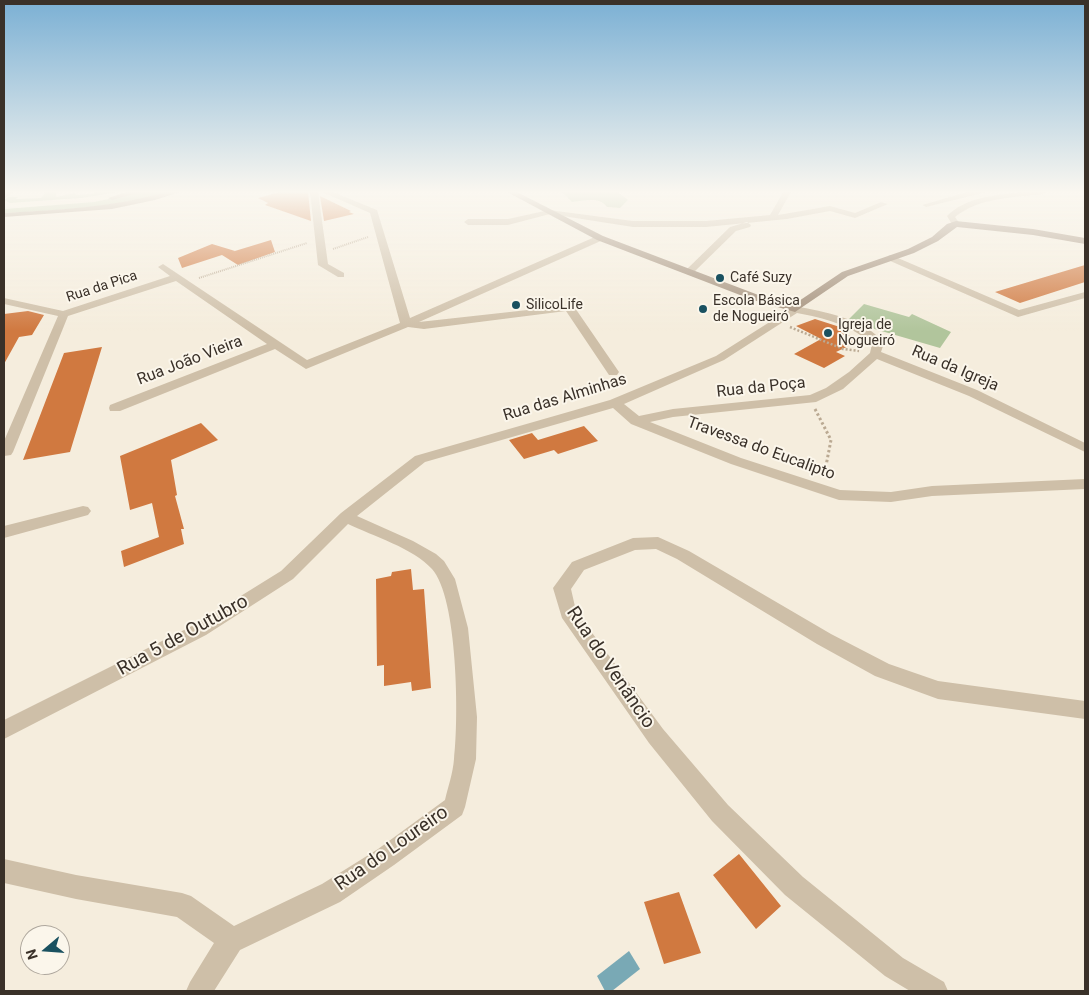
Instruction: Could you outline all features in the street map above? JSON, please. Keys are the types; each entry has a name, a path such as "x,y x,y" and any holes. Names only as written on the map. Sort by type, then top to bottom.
{"street":[{"path":"320,238 323,265 342,275"},
{"path":"382,238 406,324"},
{"path":"163,267 306,365 406,324 599,238"},
{"path":"601,238 757,298 820,314 870,335 878,343 875,354"},
{"path":"689,272 723,238"},
{"path":"795,309 845,274 892,258 935,238"},
{"path":"1070,238 1085,241"},
{"path":"892,258 1018,314 1085,295"},
{"name":"Rua da Pica","path":"4,301 64,314 182,280"},
{"path":"406,324 424,326 569,308 614,372"},
{"name":"Rua das Alminhas","path":"346,517 388,482 420,459 615,402 720,358 795,309"},
{"path":"6,452 64,314"},
{"name":"Rua João Vieira","path":"115,408 276,344"},
{"name":"Rua da Poça","path":"636,421 673,413 812,399 832,392 855,374 875,354"},
{"name":"Rua da Igreja","path":"875,354 973,393 1085,448"},
{"name":"Travessa do Eucalipto","path":"615,402 636,421 736,461 839,495 891,497 932,490 1085,484"},
{"path":"4,532 83,511"},
{"name":"Rua 5 de Outubro","path":"4,730 200,630 287,575 346,517"},
{"name":"Rua do Loureiro","path":"231,941 331,892 386,857 454,807 465,759 467,710 463,648 450,587 439,565 420,552 346,517"},
{"name":"Rua do Venâncio","path":"935,991 894,967 794,886 720,813 656,736 568,613 562,588 578,566 633,544 658,543 824,639 882,670 938,690 1085,710"},
{"path":"4,871 76,887 182,905 215,927 231,941 200,991"}],"path":[{"path":"182,280 319,238"},
{"path":"322,253 362,238"},
{"path":"776,322 843,349 875,354"},
{"path":"812,399 831,440 821,489"}],"green space":[{"path":"864,304 909,317 912,314 951,332 940,348 847,321"}],"water":[{"path":"629,951 640,969 612,991 605,991 597,976"}],"building":[{"path":"271,240 275,252 238,265 222,255 182,268 178,258 212,244 235,251"},
{"path":"1085,265 1085,282 1020,303 995,292"},
{"path":"28,311 44,315 32,335 19,337 4,364 4,314"},
{"path":"815,319 843,328 839,330 859,341 836,352 845,356 824,368 794,354 821,339 796,326"},
{"path":"102,347 70,452 23,460 64,353"},
{"path":"201,423 218,440 171,460 177,495 175,496 184,529 181,529 184,544 124,567 121,551 159,537 152,503 130,510 120,456"},
{"path":"584,426 598,441 558,454 554,450 524,459 509,440 532,433 538,440"},
{"path":"411,569 413,590 424,589 431,688 412,691 411,682 384,686 384,665 377,666 376,579 391,576 392,572"},
{"path":"739,854 781,906 756,929 713,875"},
{"path":"679,892 701,953 664,964 644,902"}],"place":[{"name":"Café Suzy","path":"720,278"},
{"name":"SilicoLife","path":"516,305"},
{"name":"Escola Básica de Nogueiró","path":"703,309"},
{"name":"Igreja de Nogueiró","path":"828,333"}]}
